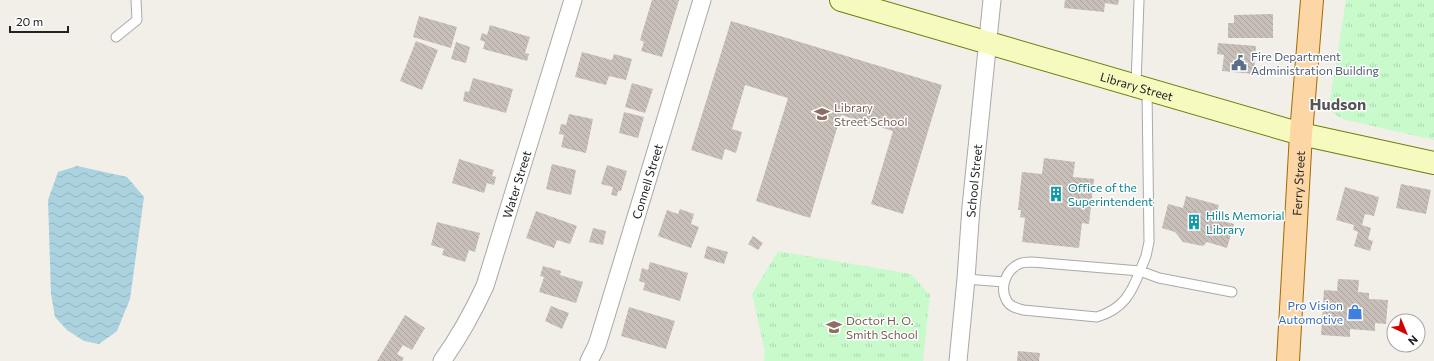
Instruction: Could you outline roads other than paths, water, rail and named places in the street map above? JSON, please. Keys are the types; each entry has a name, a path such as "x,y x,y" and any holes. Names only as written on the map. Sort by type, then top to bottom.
{"main road":[{"name":"Ferry Street","path":"1288,361 1301,134 1313,2"}],"street":[{"name":"Water Street","path":"442,361 458,339 486,286 573,0"},
{"name":"Connell Street","path":"588,361 597,344 602,329 702,0"},
{"name":"Library Street","path":"841,0 1301,134 1434,162"},
{"name":"School Street","path":"958,361 971,207 992,0"}],"lane":[{"path":"116,37 137,20 136,0"},
{"path":"1138,0 1149,242 1146,256 1140,270 1133,288 1125,301 1109,314 1098,317 1023,310 1014,307 1007,302 1004,293 1004,282 1012,269 1020,263 1032,262 1140,270 1159,278 1232,292"},
{"path":"966,279 1004,282"}],"water":[{"path":"77,166 127,177 144,197 130,299 117,331 99,344 84,341 67,330 55,317 51,294 48,200 58,172"}],"place":[{"name":"Fire Department Administration Building","path":"1239,63"},
{"name":"Library Street School","path":"822,114"},
{"name":"Office of the Superintendent","path":"1056,194"},
{"name":"Hills Memorial Library","path":"1194,222"},
{"name":"Pro Vision Automotive","path":"1355,312"},
{"name":"Doctor H. O. Smith School","path":"834,327"}],"district":[{"name":"Hudson","path":"1338,103"}]}
